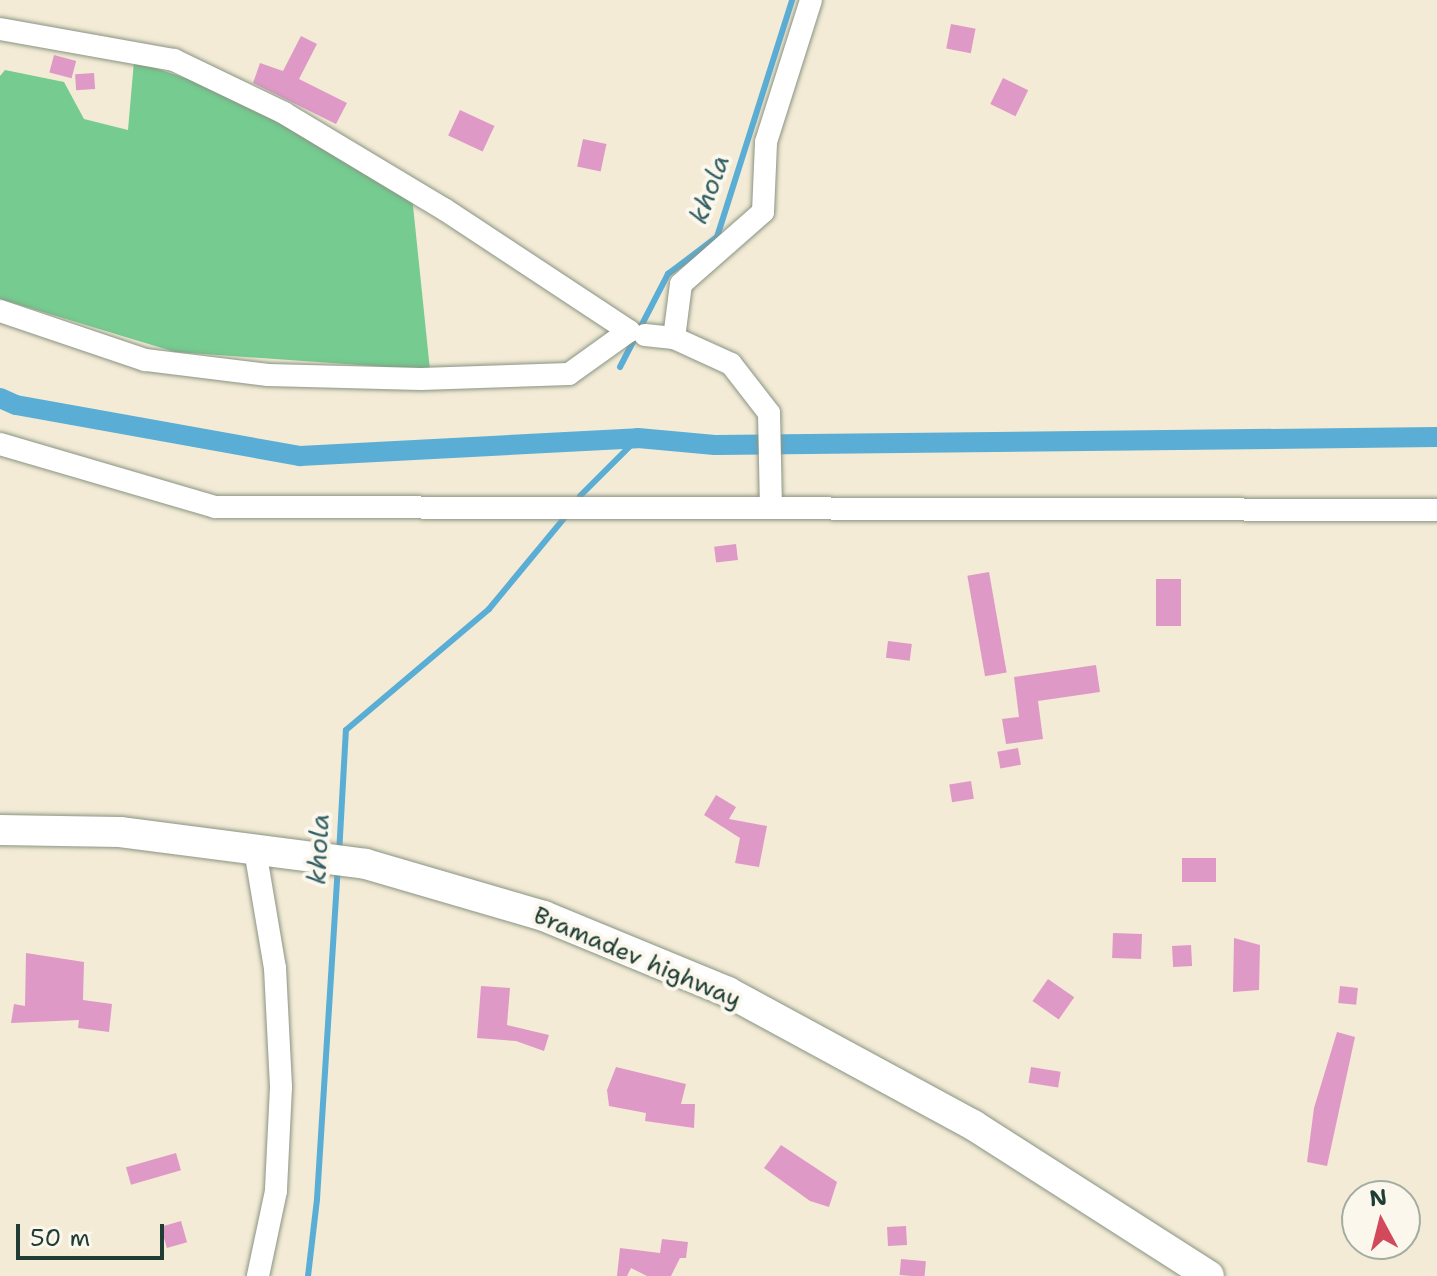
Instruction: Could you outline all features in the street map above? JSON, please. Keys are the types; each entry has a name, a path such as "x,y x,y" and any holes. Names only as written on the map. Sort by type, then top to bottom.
{"street":[{"path":"674,338 681,284 763,212 766,142 811,0"},
{"path":"0,29 174,60 284,113 457,217 629,331 569,374 421,379 268,375 145,360 0,311"},
{"path":"645,335 674,338 731,364 769,413 771,506"},
{"path":"0,444 215,507 771,506 1010,513 1239,507 1437,510"},
{"name":"Bramadev highway","path":"0,830 120,832 366,864 544,916 728,992 973,1125 1209,1276"},
{"path":"258,1276 276,1191 281,1087 270,852"}],"green space":[{"path":"134,61 233,94 412,196 430,370 175,352 0,299 0,76 5,70 64,82 84,119 128,130"}],"building":[{"path":"951,24 976,29 971,53 946,49"},
{"path":"301,36 317,44 299,79 347,103 336,124 253,83 260,63 283,71"},
{"path":"54,55 76,61 72,78 49,72"},
{"path":"94,73 95,89 76,90 75,74"},
{"path":"1003,78 1028,90 1015,116 990,104"},
{"path":"460,110 494,126 483,151 448,135"},
{"path":"583,139 606,144 601,171 577,166"},
{"path":"736,544 738,560 716,563 714,547"},
{"path":"989,572 1007,672 985,676 967,576"},
{"path":"1156,579 1181,579 1181,626 1156,626"},
{"path":"888,641 912,644 910,661 886,658"},
{"path":"1096,665 1100,692 1038,701 1043,739 1006,744 1002,719 1019,717 1014,677"},
{"path":"1018,748 1021,765 1000,768 997,752"},
{"path":"971,781 974,799 952,802 949,784"},
{"path":"716,795 736,807 729,819 767,826 759,867 735,863 740,838 704,815"},
{"path":"1182,858 1216,858 1216,882 1182,882"},
{"path":"1113,933 1142,934 1141,959 1112,958"},
{"path":"1234,938 1260,945 1259,990 1233,992"},
{"path":"1191,945 1192,966 1173,967 1172,946"},
{"path":"26,953 84,962 83,1000 112,1004 109,1032 78,1028 79,1020 11,1023 14,1004 25,1006"},
{"path":"1048,979 1074,997 1059,1019 1033,1001"},
{"path":"481,986 510,988 507,1025 549,1035 544,1051 516,1041 477,1038"},
{"path":"1340,986 1358,988 1356,1005 1338,1003"},
{"path":"1337,1032 1355,1037 1327,1166 1307,1162 1314,1108"},
{"path":"616,1067 686,1084 681,1104 695,1104 694,1128 645,1121 646,1113 609,1106 607,1090"},
{"path":"1031,1067 1061,1072 1058,1087 1028,1083"},
{"path":"781,1145 837,1182 829,1207 810,1201 764,1168"},
{"path":"176,1153 181,1170 131,1185 126,1167"},
{"path":"181,1221 187,1242 167,1248 161,1227"},
{"path":"906,1226 907,1245 888,1246 887,1227"},
{"path":"662,1239 688,1242 686,1258 680,1258 671,1276 647,1276 631,1268 627,1276 617,1276 620,1248 660,1253"},
{"path":"901,1259 926,1261 925,1276 900,1275"}],"waterway":[{"name":"khola","path":"620,367 668,274 717,237 792,0"},
{"path":"0,398 16,405 300,456 638,438 715,445 1437,437"},
{"name":"khola","path":"580,496 638,438"},
{"name":"khola","path":"339,854 346,730 489,609 565,517"},
{"name":"khola","path":"308,1276 317,1199 338,869"}]}
